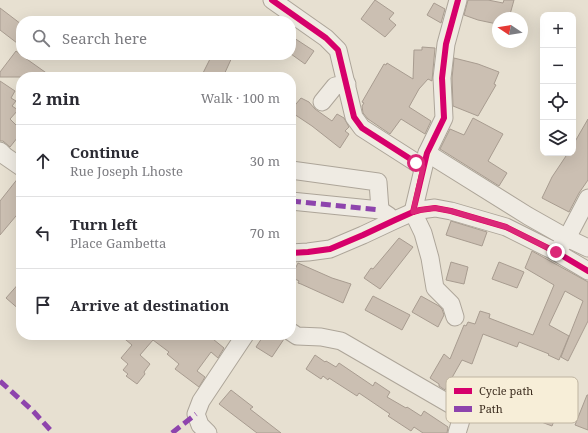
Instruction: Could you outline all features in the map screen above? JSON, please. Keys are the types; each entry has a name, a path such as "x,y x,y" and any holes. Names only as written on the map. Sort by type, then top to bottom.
{"street":[{"path":"272,0 295,16"},
{"path":"455,317 451,304 435,288 430,258 423,234 413,212 425,160 444,118 442,78 446,44 458,0"},
{"path":"296,17 326,38 338,50 354,117 362,128 425,160 588,248"},
{"path":"322,102 335,86 347,84"},
{"path":"0,151 16,164"},
{"path":"296,171 378,182 380,210"},
{"path":"556,252 567,238 588,198"},
{"path":"296,202 380,210 395,220"},
{"path":"296,254 330,249 413,212 435,208 451,211 506,227 556,252 588,271"},
{"path":"296,335 320,337 341,341 446,402"},
{"path":"208,433 200,425 196,414 201,402 242,340"},
{"path":"457,433 461,423"}],"building":[{"path":"375,0 394,13 389,19 396,25 385,37 361,19"},
{"path":"468,0 488,0 503,3 504,0 514,0 511,12 492,12 492,23 464,15"},
{"path":"434,3 445,9 441,23 427,15"},
{"path":"0,8 16,20 16,42 0,30"},
{"path":"296,39 314,51 305,64 296,58"},
{"path":"422,47 435,48 432,81 428,79 419,89 409,107 431,121 425,134 401,119 390,134 368,119 363,113 362,106 364,103 362,102 384,64 386,65 387,63 413,79 414,50 422,50"},
{"path":"16,51 16,60 28,60 45,72 16,72 16,77 0,77 0,72"},
{"path":"454,58 478,64 499,72 494,84 496,85 478,116 453,106 452,78"},
{"path":"210,60 231,60 225,72 204,72"},
{"path":"0,81 15,91 11,98 16,101 12,106 16,109 16,112 10,119 16,125 16,139 10,147 3,141 0,141"},
{"path":"301,98 309,102 315,109 332,121 337,114 344,118 349,127 345,131 349,134 340,148 296,115 296,104"},
{"path":"473,118 503,134 488,161 507,173 499,186 440,149 450,129 464,135"},
{"path":"588,119 588,180 569,212 542,198 552,177 566,156 576,156 576,140"},
{"path":"16,181 16,216 0,235 0,201"},
{"path":"451,221 487,232 482,246 446,235"},
{"path":"399,238 413,247 380,289 364,278 371,268 373,269"},
{"path":"532,251 588,282 588,321 568,361 561,357 583,301 565,291 549,325 569,336 559,360 548,355 549,354 519,342 517,347 483,334 472,364 462,360 452,377 446,377 445,390 439,386 439,384 430,378 444,354 450,359 464,325 466,326 468,322 475,324 480,311 490,314 489,318 533,335 554,285 525,268"},
{"path":"451,262 468,267 464,284 446,280"},
{"path":"499,262 524,272 517,288 492,279"},
{"path":"298,263 332,278 351,284 343,303 298,283 299,281 296,280 296,267"},
{"path":"16,287 16,307 6,298"},
{"path":"373,296 410,315 402,330 365,310"},
{"path":"421,296 442,309 444,315 438,327 412,312"},
{"path":"126,340 153,340 140,355 150,364 144,372 145,374 137,384 126,376 128,374 123,370 128,364 121,358 132,345"},
{"path":"153,340 214,340 224,348 218,358 211,352 197,371 205,377 199,387 175,369 179,364 167,354 169,352"},
{"path":"261,340 283,340 272,357 256,347"},
{"path":"315,355 336,367 339,363 373,386 375,382 390,392 387,397 421,416 424,411 448,427 447,433 423,433 414,427 411,431 388,416 390,414 359,393 357,396 329,378 328,380 323,376 321,379 306,369"},
{"path":"231,390 253,407 250,409 281,433 257,433 219,404"},
{"path":"588,395 588,430 575,425 576,423 578,423 578,418"},
{"path":"544,423 553,423 552,426"}],"marked path":[{"path":"296,202 380,210"},
{"path":"0,381 33,411 53,433"},
{"path":"172,433 196,414"}],"cycle path":[{"path":"272,0 295,16"},
{"path":"413,212 427,153 444,118 442,78 446,44 458,0"},
{"path":"296,17 326,38 338,50 354,117 362,128 423,167"},
{"path":"296,253 330,249 413,212 435,208 451,211 506,227 556,252 588,271"}],"route":[{"path":"416,163 423,167 413,212 435,208 451,211 506,227 556,252"}]}
